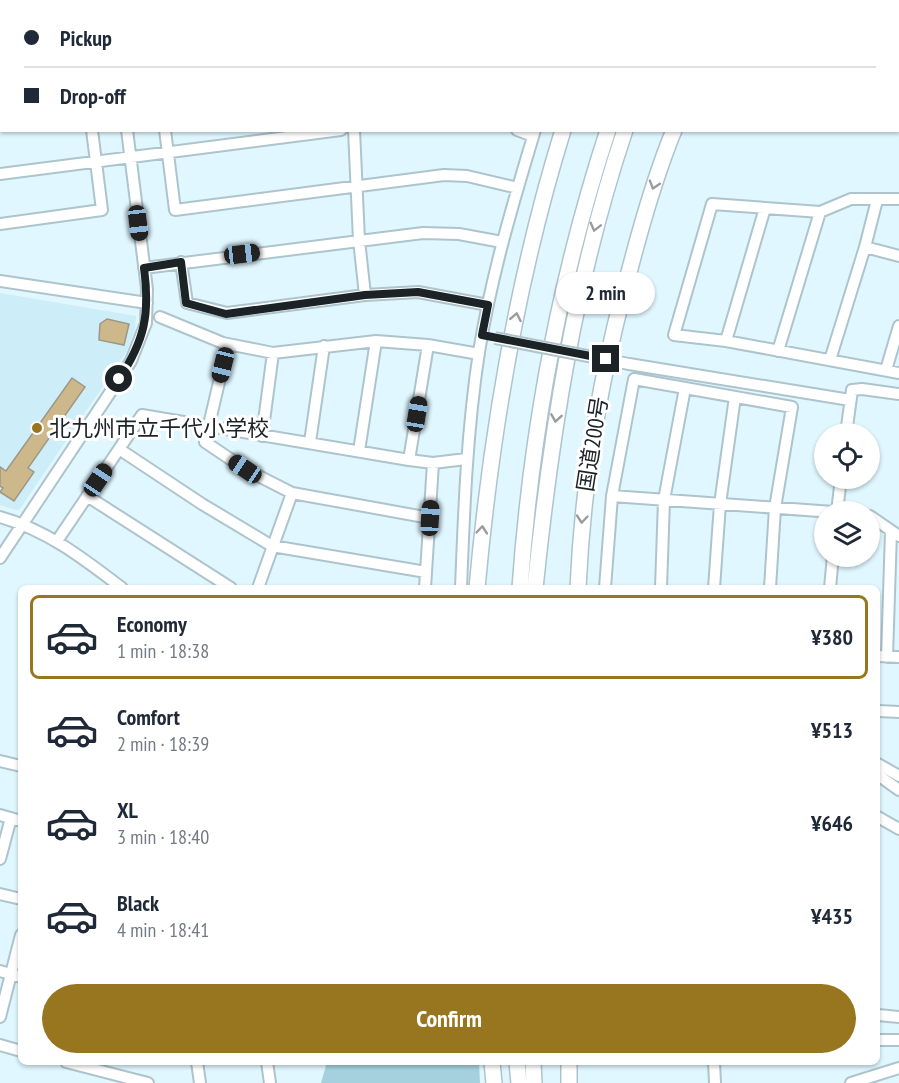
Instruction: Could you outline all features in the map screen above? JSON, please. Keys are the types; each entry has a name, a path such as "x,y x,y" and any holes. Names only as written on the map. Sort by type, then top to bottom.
{"highway":[{"path":"477,585 486,482 502,388 544,193 562,132"},
{"path":"520,585 530,483 549,373 584,210 607,132"},
{"path":"535,585 545,486 580,291 598,214 624,132"},
{"name":"国道200号","path":"578,585 586,476 597,405 615,323 635,250 660,164 673,132"},
{"path":"492,1065 494,1083"},
{"path":"517,1065 519,1083"},
{"path":"532,1065 534,1083"},
{"path":"568,1083 569,1065"}],"street":[{"path":"0,224 102,210 92,132"},
{"path":"0,558 131,361 143,337 147,303 127,132"},
{"path":"165,132 175,210 356,184 444,175 467,176 518,188"},
{"path":"0,174 326,132"},
{"path":"354,132 359,240 365,295"},
{"path":"461,585 466,459 482,335 502,242 534,133"},
{"path":"899,199 852,199 820,212 712,204 674,335 726,341 899,373"},
{"path":"830,360 877,200"},
{"path":"726,341 765,208"},
{"path":"778,351 820,212"},
{"path":"144,268 423,233 459,234 502,242"},
{"path":"865,247 899,256"},
{"path":"181,262 186,303 226,314 365,295 418,292 488,305"},
{"path":"0,281 147,303"},
{"path":"160,317 228,344 273,352 376,341 428,345 479,354"},
{"path":"886,370 899,326"},
{"path":"482,335 628,364 850,400"},
{"path":"359,451 376,341"},
{"path":"228,344 205,442 245,469 292,493 430,518"},
{"path":"409,460 428,345"},
{"path":"310,442 324,346"},
{"path":"262,436 273,352"},
{"path":"605,585 612,496 634,379 792,407 775,507 770,585"},
{"path":"662,585 664,500 685,388"},
{"path":"847,423 852,390 862,388 899,394"},
{"path":"714,585 720,504 735,397"},
{"path":"57,541 142,415 409,460 433,463 466,459"},
{"path":"119,449 202,504 272,546 426,572"},
{"path":"426,585 433,463"},
{"path":"259,585 292,493"},
{"path":"87,496 226,585"},
{"path":"612,496 814,510"},
{"path":"0,517 22,523 57,541 118,585"},
{"path":"880,523 895,534 882,657 899,657"},
{"path":"830,585 832,567"},
{"path":"880,711 899,712"},
{"path":"0,760 18,765"},
{"path":"880,765 899,776"},
{"path":"880,777 899,790"},
{"path":"0,859 11,818"},
{"path":"880,818 899,829"},
{"path":"0,894 18,898"},
{"path":"0,1017 16,976 18,960"},
{"path":"0,971 16,976"},
{"path":"880,1015 899,1017"},
{"path":"880,1040 899,1040"},
{"path":"0,1045 18,1050"},
{"path":"78,1065 148,1083"},
{"path":"197,1065 200,1083"},
{"path":"267,1065 270,1083"},
{"path":"714,1065 715,1083"},
{"path":"851,1083 899,1068"}],"shaded area":[{"name":"北九州市立千代小学校","path":"0,293 136,316 135,330 127,351 19,510 0,505"},
{"path":"326,1065 479,1065 480,1083 321,1083"}],"building":[{"path":"107,319 129,324 124,345 99,340 100,324"},
{"path":"72,378 85,387 28,468 34,472 14,501 0,492 3,488 0,486 0,467 6,471"}],"place":[{"name":"北九州市立千代小学校","path":"37,428"}],"route":[{"path":"119,379 143,337 146,323 147,289 144,268 181,262 186,303 214,312 226,314 365,295 418,292 488,305 482,335 606,359"}]}
